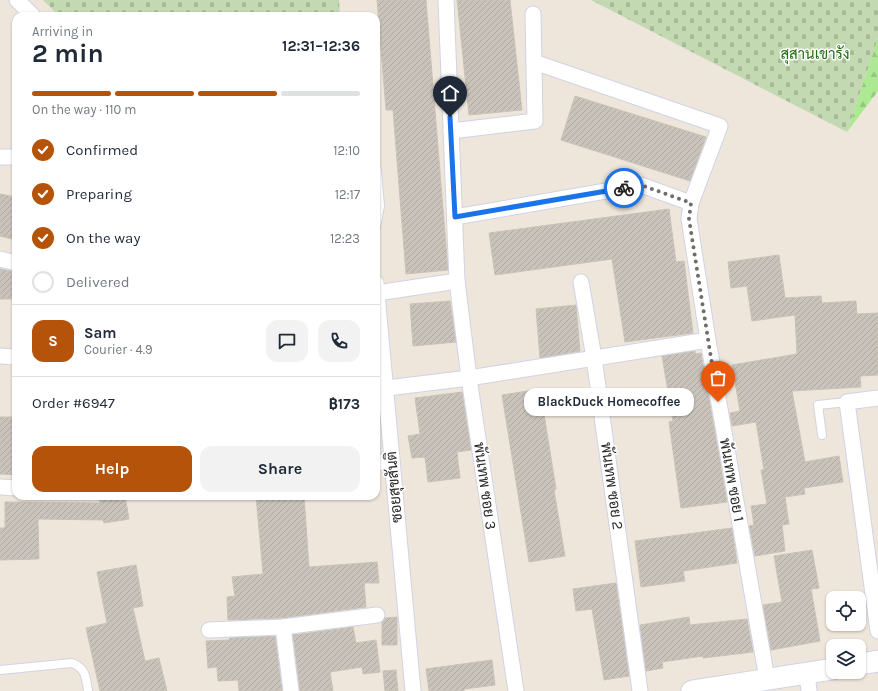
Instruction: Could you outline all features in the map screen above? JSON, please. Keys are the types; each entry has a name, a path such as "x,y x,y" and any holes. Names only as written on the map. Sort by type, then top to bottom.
{"main road":[{"path":"866,663 878,661"},
{"path":"692,691 722,689 767,679 808,682 826,673"}],"street":[{"path":"17,0 29,12"},
{"name":"พันเทพ ซอย 3","path":"446,0 457,281 469,378 516,691"},
{"path":"451,131 535,121 533,14"},
{"name":"พันเทพ ซอย 1","path":"534,62 720,126 691,203 689,219 708,340 767,679"},
{"path":"0,157 12,157"},
{"path":"455,217 641,185 691,203"},
{"path":"0,259 12,262"},
{"path":"380,288 457,281"},
{"name":"พันเทพ ซอย 2","path":"581,282 594,358 640,691"},
{"name":"ซอยสุขสันติ","path":"380,338 387,388 391,461 413,691"},
{"path":"387,388 469,378 708,340"},
{"path":"0,356 12,357"},
{"path":"878,398 847,402 878,631"},
{"path":"380,462 391,461"},
{"path":"0,487 12,488"},
{"path":"209,630 284,627 377,614"},
{"path":"284,627 291,691"}],"lane":[{"path":"822,434 818,405 847,402"},
{"path":"0,670 72,663 80,666 84,671 88,691"}],"green space":[{"path":"43,0 339,0 340,12 55,12"},
{"name":"สุสานเขารัง","path":"591,0 878,0 878,38 847,132"},
{"path":"878,38 878,91 847,132"}],"building":[{"path":"377,0 426,0 448,270 406,274 393,110 386,110 380,37 380,12 378,12"},
{"path":"457,0 510,0 522,110 469,115"},
{"path":"575,96 706,137 690,181 561,140"},
{"path":"0,194 12,196 12,239 0,236"},
{"path":"669,209 676,262 684,261 693,333 625,342 612,259 495,275 489,233"},
{"path":"779,255 785,298 821,296 822,303 856,301 857,314 878,313 878,375 860,376 861,387 792,391 805,462 839,456 843,482 804,488 805,494 785,497 789,524 782,525 785,551 755,556 749,526 754,525 751,506 767,504 761,470 764,470 756,422 732,426 730,413 740,411 732,365 797,354 795,315 752,321 747,286 731,288 728,262"},
{"path":"0,269 12,271 12,299 0,299"},
{"path":"450,301 456,342 413,346 410,304"},
{"path":"576,305 580,351 540,358 536,309"},
{"path":"695,351 695,354 701,353 727,502 681,508 669,422 673,421 662,356"},
{"path":"540,389 565,556 529,562 502,395"},
{"path":"462,392 471,450 457,452 460,478 428,482 425,457 412,458 408,436 420,434 415,398"},
{"path":"0,417 12,417 12,475 0,474"},
{"path":"100,500 126,500 129,519 104,523 103,520 38,519 39,559 0,560 0,528 5,528 5,502 100,503"},
{"path":"256,500 304,500 309,567 377,562 379,583 364,583 366,607 282,618 228,620 227,597 235,596 232,577 263,574"},
{"path":"732,528 737,563 683,571 685,581 641,587 635,541"},
{"path":"812,550 819,588 811,589 820,641 771,650 763,605 782,602 774,556"},
{"path":"136,565 143,606 133,608 145,661 159,658 167,691 100,691 86,628 107,623 97,572"},
{"path":"616,583 629,676 604,680 592,609 576,611 573,589"},
{"path":"397,617 397,645 382,645 382,622 385,618"},
{"path":"689,617 690,625 747,619 753,652 703,658 703,656 662,662 663,668 646,671 640,625"},
{"path":"353,627 356,643 376,640 380,672 363,674 362,667 330,672 333,691 300,691 293,635"},
{"path":"275,636 282,691 239,691 238,680 218,681 217,667 208,668 206,641 230,640 229,638"},
{"path":"492,660 495,685 464,689 464,691 429,691 426,669"},
{"path":"396,670 398,691 385,691 383,671"}],"way so far":[{"path":"624,188 641,185 691,203 689,219 718,402"}],"place":[{"name":"BlackDuck Homecoffee","path":"718,402"}],"route":[{"path":"450,117 455,217 624,188"}]}
